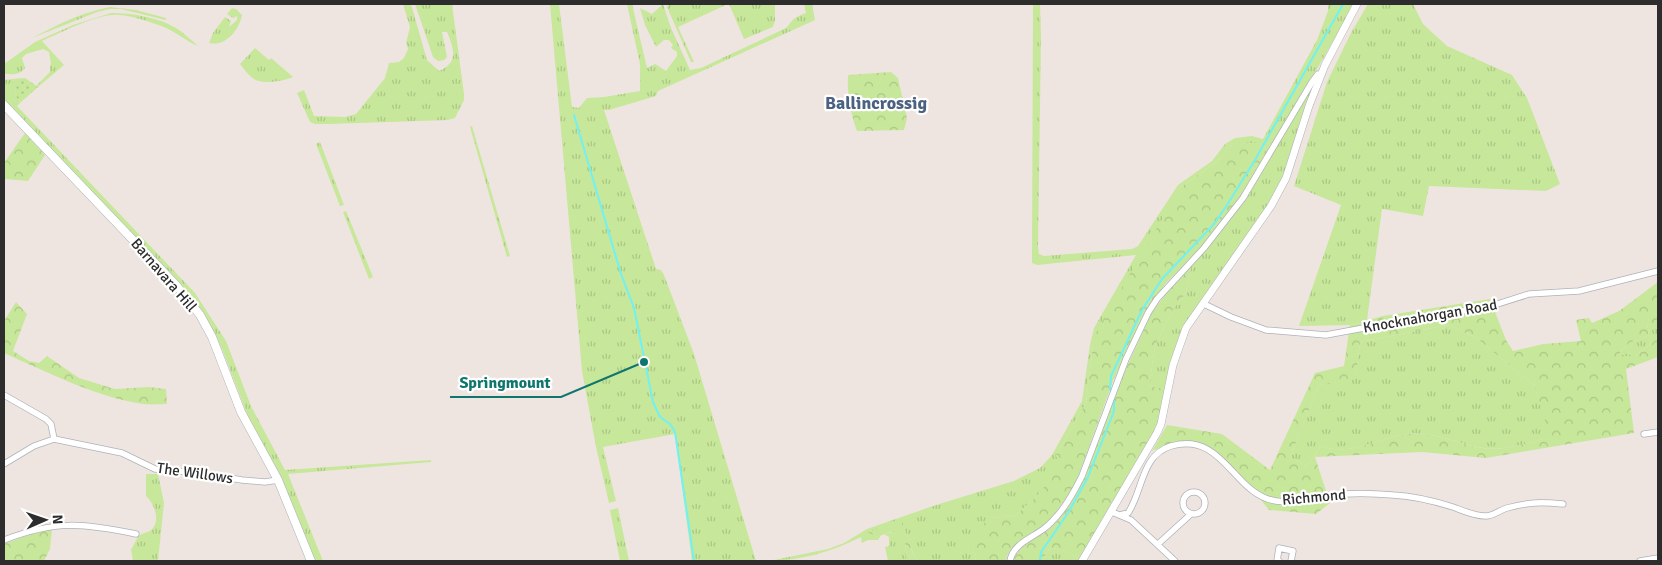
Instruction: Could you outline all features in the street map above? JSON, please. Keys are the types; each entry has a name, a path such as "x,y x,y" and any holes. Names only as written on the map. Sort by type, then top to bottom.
{"main road":[{"name":"Barnavara Hill","path":"4,104 170,278 195,309 212,337 241,412 278,480 311,561"}],"street":[{"path":"1082,561 1157,434 1161,424 1173,365 1186,328 1271,206 1280,190 1294,157 1309,106 1321,75 1331,51 1357,4"},
{"path":"1010,561 1014,550 1022,542 1046,527 1059,514 1076,487 1082,476 1126,359 1148,313 1157,299 1204,248 1243,198 1312,82 1318,74 1321,75"},
{"name":"Knocknahorgan Road","path":"1204,304 1231,317 1266,330 1326,335 1434,315 1485,308 1530,294 1579,291 1658,270"},
{"path":"4,395 46,419 51,424 54,439 28,449 4,464"},
{"path":"1644,434 1658,432"},
{"name":"The Willows","path":"54,439 122,453 155,470 199,472 265,482 278,480"},
{"name":"Richmond","path":"1120,515 1128,513 1133,506 1146,469 1153,458 1161,450 1186,444 1209,449 1220,457 1254,493 1276,501 1348,494 1396,495 1435,503 1470,514 1487,516 1506,508 1536,502 1563,504"},
{"path":"1112,512 1131,520 1175,561"},
{"path":"1158,544 1191,514"},
{"path":"4,540 47,526 72,524 108,528 136,534"},
{"path":"1278,561 1279,548 1293,551 1291,561"},
{"path":"1640,561 1658,558"}],"green space":[{"path":"403,4 411,4 427,60 439,71 450,64 453,55 453,49 447,32 442,32 447,57 444,60 438,61 433,57 415,4 452,4 464,94 464,100 455,118 448,120 329,124 310,122 297,93 304,90 314,116 345,117 356,114 385,78 389,63 399,62 404,58 408,49 406,43 410,27"},
{"path":"550,4 559,4 572,107 579,108 587,98 640,91 640,64 627,4 632,4 647,68 655,64 666,71 677,56 677,52 671,48 673,45 669,40 664,40 656,47 645,25 640,8 652,14 663,4 671,28 690,70 701,68 784,29 795,18 806,13 804,4 812,4 815,20 658,91 656,96 604,110 656,269 661,270 664,275 694,354 756,561 692,561 675,434 603,447 616,501 609,503 596,447 582,371"},
{"path":"669,4 728,4 678,27 694,62 691,62 667,7"},
{"path":"729,4 775,4 773,27 744,39"},
{"path":"1033,4 1040,4 1038,247 1039,254 1044,256 1132,249 1138,246 1178,185 1212,161 1225,144 1235,138 1252,136 1263,139 1317,40 1328,11 1328,4 1355,4 1268,153 1260,143 1232,145 1215,163 1181,187 1093,345 1086,403 1056,456 1063,463 1038,495 1015,516 990,518 973,549 976,561 916,561 902,522 869,532 876,537 881,535 878,540 868,540 862,543 861,537 839,547 816,554 781,561 769,561 828,549 844,543 867,529 1014,481 1040,468 1052,455 1082,401 1094,328 1136,255 1037,265 1032,263"},
{"path":"1368,4 1413,4 1423,24 1447,46 1512,75 1527,98 1560,184 1546,191 1429,186 1423,216 1382,209 1367,320 1350,325 1299,326 1341,205 1294,186 1327,82 1352,31"},
{"path":"110,7 136,10 166,18 166,20 121,9 110,9 97,12 32,38 80,16"},
{"path":"232,8 242,15 238,27 226,40 215,44 209,43 213,33 225,17 231,21 229,27 237,20 237,16 233,18 227,14"},
{"path":"111,13 153,18 169,24 198,46 153,23 130,17 110,15 80,24 42,41 64,65 38,87 36,86 50,72 49,52 43,49 26,54 22,58 25,68 20,72 4,74 4,64 35,42 73,25"},
{"path":"255,48 269,60 271,58 293,77 279,81 263,82 252,77 240,64"},
{"path":"891,72 898,78 907,118 904,130 857,131 849,103 848,75"},
{"path":"25,78 38,87 21,102 16,97 13,79"},
{"path":"13,79 16,97 21,102 17,106 195,293 226,341 251,406 285,470 431,460 431,462 288,474 323,561 315,561 281,478 249,419 222,349 210,326 150,253 4,100 4,80"},
{"path":"1315,81 1284,177 1269,205 1184,328 1165,389 1149,386 1155,346 1173,309 1186,293 1191,267 1245,200"},
{"path":"472,126 510,256 507,257 470,127"},
{"path":"25,133 45,155 28,181 4,180 4,163"},
{"path":"320,142 344,205 340,206 316,144"},
{"path":"1260,143 1268,153 1240,198 1202,247 1166,283 1146,311 1113,381 1071,491 1051,519 1011,549 1006,561 976,561 973,550 979,528 990,518 1015,516 1038,495 1062,463 1056,456 1086,403 1093,345 1097,330 1181,187 1215,163 1232,145"},
{"path":"346,211 373,277 369,279 343,212"},
{"path":"1191,267 1186,293 1173,309 1155,346 1149,386 1165,389 1158,424 1080,559 1065,551 1052,548 1046,553 1043,561 1014,561 1023,546 1044,534 1065,512 1085,477 1119,384 1151,314 1171,287"},
{"path":"1658,282 1658,328 1647,323 1649,335 1629,343 1617,356 1635,356 1658,338 1658,357 1626,369 1634,433 1486,458 1422,452 1315,457 1330,503 1316,514 1269,510 1216,451 1176,441 1152,451 1167,425 1222,434 1270,470 1315,373 1344,366 1350,325 1383,316 1490,299 1506,340 1513,351 1543,344 1581,341 1576,320 1589,318 1592,323 1619,311","holes":["1448,325 1475,337 1534,385 1550,437 1517,446 1491,449 1427,434 1407,434 1353,448 1332,449 1321,446 1307,466 1290,457 1319,385 1356,377 1360,342"]},
{"path":"16,302 27,314 13,351 29,361 39,363 47,356 79,378 115,389 149,387 166,389 167,404 144,404 109,396 73,383 4,353 4,321"},
{"path":"1647,322 1658,328 1658,338 1635,356 1616,357 1629,343 1649,335"},
{"path":"1448,325 1475,337 1534,385 1551,437 1517,446 1492,449 1427,434 1407,434 1353,448 1332,449 1321,446 1307,466 1290,457 1319,385 1356,376 1360,342"},
{"path":"146,474 158,474 164,503 158,561 133,561 131,549 139,536 152,530 156,520 154,507 146,496"},
{"path":"618,508 629,561 620,561 610,510"},
{"path":"902,521 916,561 907,561 905,542 898,532 891,532 876,537 868,532"},
{"path":"45,529 52,529 50,549 44,561 4,561 4,544"},
{"path":"898,531 905,542 907,561 888,561 885,547 889,546 889,537 884,534"},
{"path":"1052,548 1065,551 1080,559 1079,561 1043,561 1046,553"}],"waterway":[{"path":"1110,390 1111,376 1142,310 1162,279 1214,224 1227,205 1255,160 1343,4"},
{"path":"574,115 621,274 634,308 653,402 660,417 670,424 675,432 694,561"},
{"path":"1040,561 1041,552 1068,513 1088,477 1114,411 1114,399"}],"place":[{"name":"Springmount","path":"644,362"}],"district":[{"name":"Ballincrossig","path":"876,103"}]}
